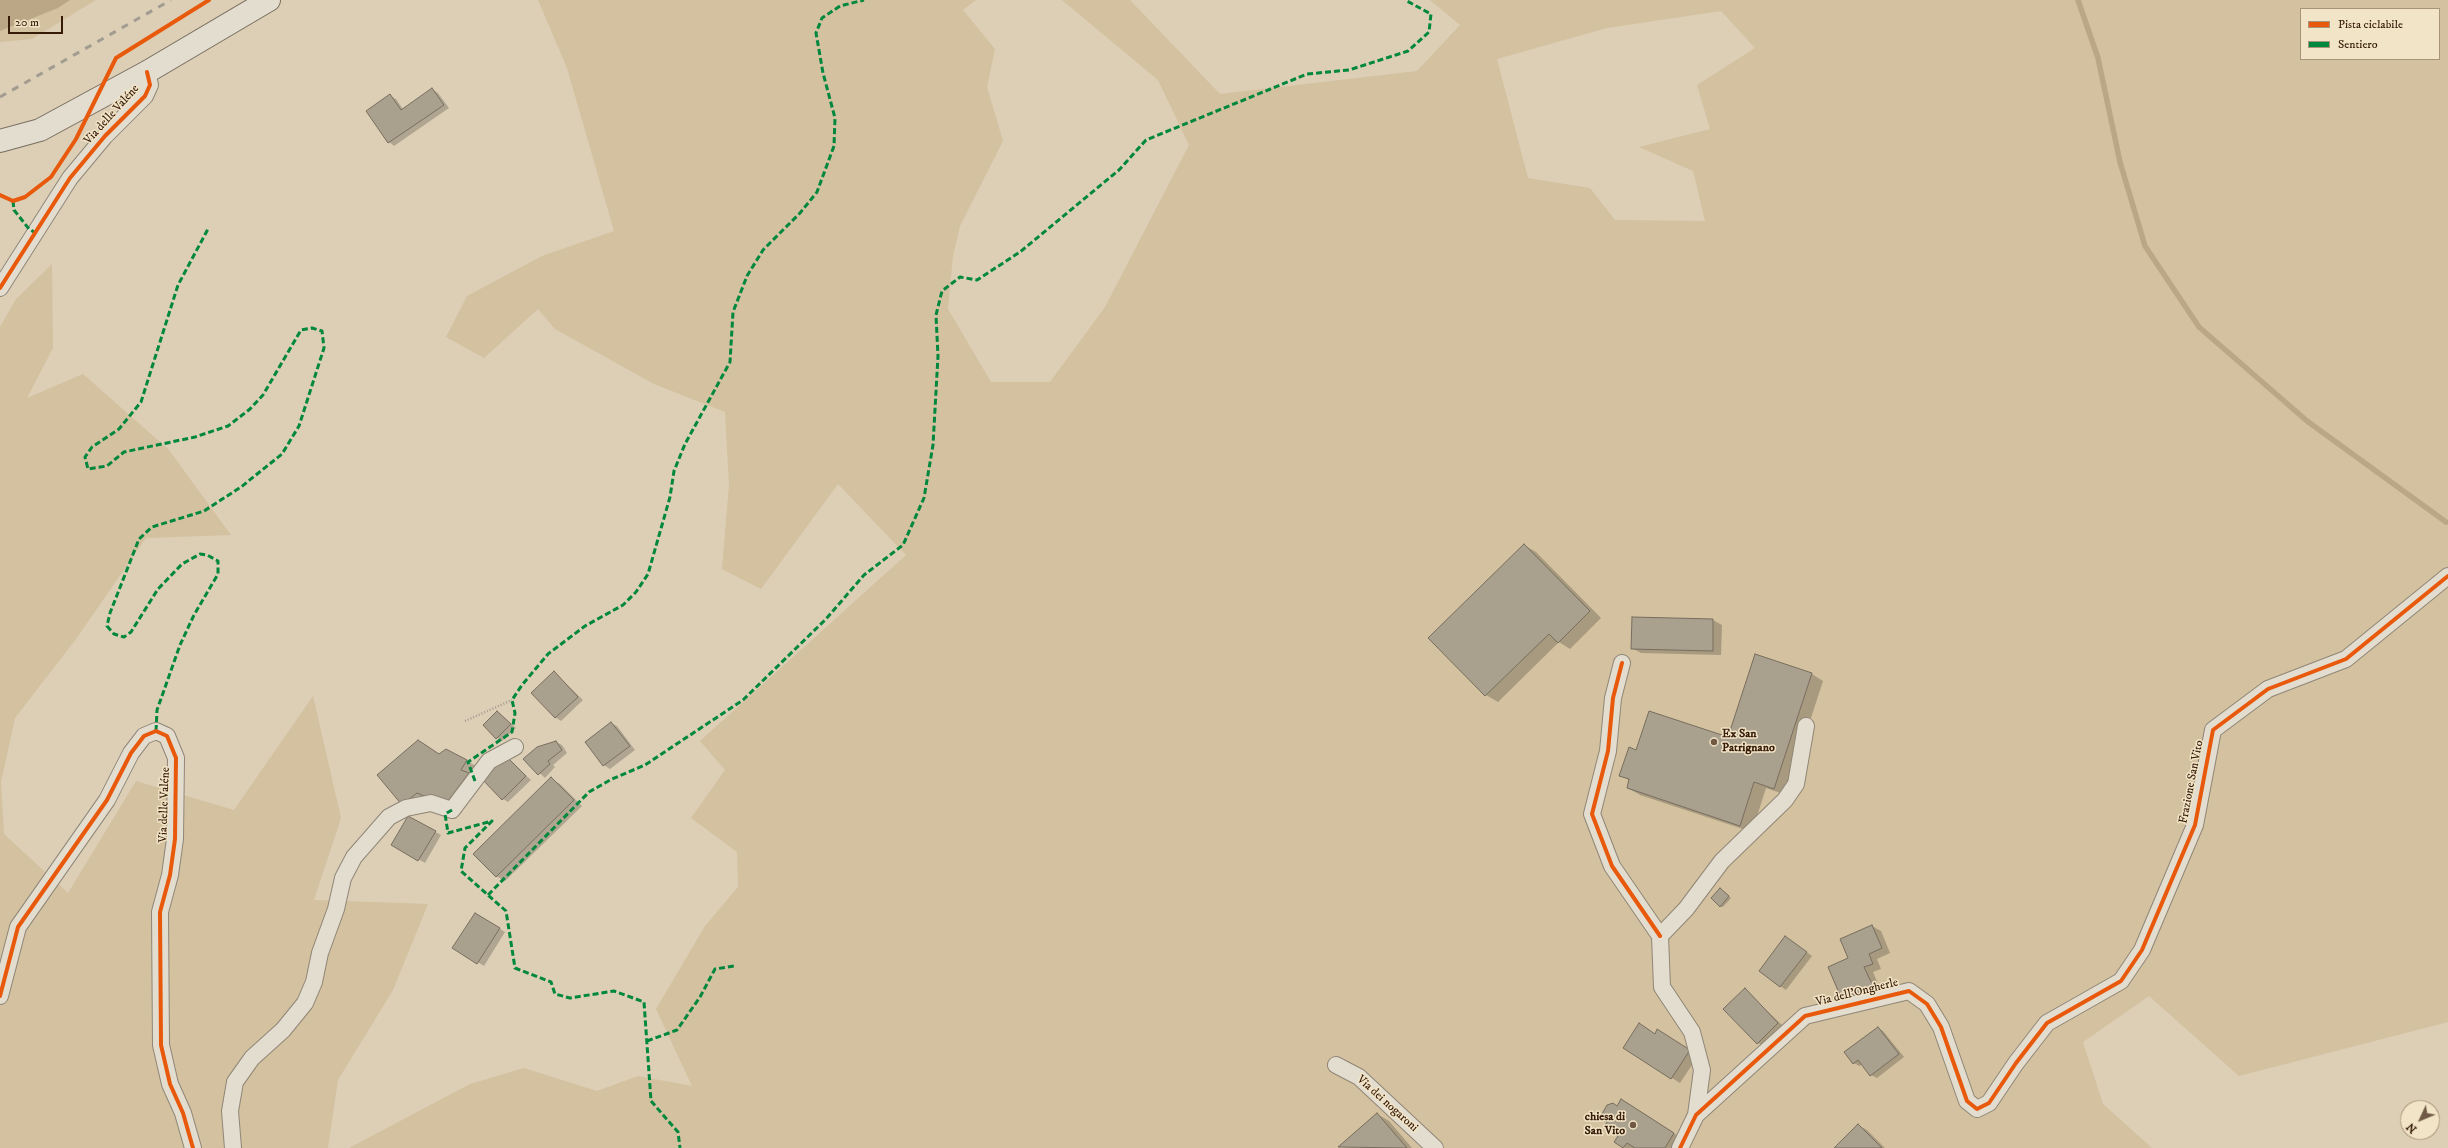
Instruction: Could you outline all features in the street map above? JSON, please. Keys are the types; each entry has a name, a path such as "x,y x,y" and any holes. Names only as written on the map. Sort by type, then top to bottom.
{"main road":[{"path":"0,141 40,130 147,72 269,0"}],"street":[{"name":"Via delle Valéne","path":"0,288 70,178 105,136 145,96 150,85 147,72"},
{"name":"Frazione San Vito","path":"1977,1109 1989,1104 2016,1063 2048,1023 2121,980 2142,950 2195,825 2212,730 2268,689 2346,659 2448,576"},
{"path":"1622,663 1612,698 1608,752 1592,814 1612,866 1660,936 1662,987 1692,1032 1702,1070 1696,1115"},
{"path":"1660,936 1686,908 1722,861 1785,800 1796,784 1806,726"},
{"name":"Via delle Valéne","path":"0,996 18,927 108,800 131,753 144,736 156,730 167,736 176,758 175,839 170,875 160,912 161,1044 170,1084 183,1113 193,1148"},
{"path":"233,1148 230,1111 235,1082 252,1058 283,1030 305,1003 314,982 320,953 336,909 343,878 354,857 389,817 406,808 430,803 452,810 489,761 515,747"},
{"name":"Via dell'Ongherle","path":"1680,1148 1696,1115 1805,1016 1909,991 1927,1004 1942,1027 1968,1101 1977,1109"},
{"name":"Via dei nogaroni","path":"1336,1065 1359,1077 1435,1148"}],"path":[{"path":"465,722 512,700"}],"shaded area":[{"path":"0,0 96,0 32,39 0,42"},
{"path":"0,0 70,0 58,8 0,31"},
{"path":"538,0 976,0 963,10 995,49 987,87 1003,141 960,226 953,256 948,309 991,382 1050,382 1105,307 1189,145 1158,80 1062,0 1130,0 1220,94 1417,71 1460,25 1430,0 2448,0 2448,1022 2239,1076 2149,996 2083,1042 2103,1104 2152,1148 349,1148 470,1084 524,1068 597,1091 638,1076 692,1086 656,1009 705,926 738,887 737,852 691,818 725,770 700,741 906,555 838,484 761,589 722,569 729,485 725,412 654,384 555,329 538,309 484,358 446,337 467,296 542,256 614,231 567,68","holes":["1721,11 1755,48 1697,85 1710,129 1639,147 1693,171 1705,221 1615,220 1590,188 1528,178 1497,59 1607,28"]},
{"path":"52,264 53,348 27,398 83,374 169,450 231,535 146,538 76,639 15,718 1,782 4,834 68,893 136,781 234,810 313,696 341,818 314,900 428,904 393,990 338,1080 328,1148 0,1148 0,327 16,299"}],"building":[{"path":"432,88 444,105 388,143 366,111 390,94 401,110"},
{"path":"1524,544 1590,611 1558,643 1549,634 1485,696 1428,638"},
{"path":"1632,617 1713,619 1713,651 1631,649"},
{"name":"Ex San Patrignano","path":"1755,654 1812,673 1774,789 1754,782 1740,826 1627,788 1629,779 1619,776 1629,747 1636,750 1649,711 1728,737"},
{"path":"554,671 578,697 555,718 531,693"},
{"path":"497,711 511,724 496,739 483,725"},
{"path":"611,722 630,746 603,766 585,742"},
{"path":"418,740 439,754 446,749 467,760 461,770 469,773 445,805 417,793 402,805 377,775"},
{"path":"556,741 562,750 548,761 550,764 538,775 523,759 537,747"},
{"path":"506,756 526,776 502,800 482,779"},
{"path":"551,777 574,800 496,877 473,854"},
{"path":"408,816 436,831 418,861 391,845"},
{"path":"1720,888 1729,896 1720,907 1711,898"},
{"path":"475,913 500,928 477,964 452,948"},
{"path":"1872,925 1882,948 1869,954 1873,964 1864,967 1873,986 1842,1000 1828,967 1848,958 1840,939"},
{"path":"1785,936 1807,952 1780,987 1759,971"},
{"path":"1745,988 1778,1023 1757,1044 1723,1009"},
{"path":"1639,1023 1655,1034 1657,1029 1690,1050 1671,1079 1623,1048"},
{"path":"1878,1027 1899,1054 1870,1076 1858,1060 1853,1064 1844,1052"},
{"name":"chiesa di San Vito","path":"1621,1099 1674,1133 1665,1148 1635,1148 1627,1143 1623,1148 1614,1142 1618,1136 1604,1127 1607,1122 1602,1120 1602,1114 1607,1105 1613,1103 1617,1106"},
{"path":"1377,1113 1407,1148 1338,1147"},
{"path":"1858,1124 1882,1148 1834,1148"}],"waterway":[{"path":"2078,0 2098,58 2120,162 2145,246 2199,327 2307,421 2446,522"}],"railway":[{"path":"0,97 171,0"}],"marked path":[{"path":"475,781 468,762 512,732 515,713 512,700 522,685 548,654 585,626 623,605 636,592 648,574 670,497 674,471 685,444 730,362 733,312 747,276 763,250 800,213 817,192 834,146 835,118 823,73 816,33 822,18 840,6 864,0"},
{"path":"488,895 589,792 612,779 645,765 743,700 826,619 864,575 903,545 924,498 933,445 938,356 936,315 942,291 960,277 977,280 1020,252 1119,170 1146,140 1307,74 1349,70 1408,51 1429,32 1431,14 1405,0"},
{"path":"13,201 14,210 29,229 34,232"},
{"path":"156,731 157,710 180,645 194,615 218,574 218,561 207,555 200,554 182,564 158,589 131,632 124,637 114,634 107,626 110,613 139,539 152,527 204,511 241,487 282,454 299,426 324,348 322,331 312,328 301,330 263,395 250,409 228,426 195,437 124,452 107,466 88,469 85,457 92,447 119,429 141,402 178,285 208,229"},
{"path":"452,810 445,814 448,833 492,821 465,848 461,871 506,911 515,968 551,982 555,994 570,998 614,991 644,1002 651,1101 678,1132 680,1148"},
{"path":"647,1041 677,1030 700,997 715,969 734,966"}],"cycle path":[{"path":"0,195 13,201 25,197 51,177 76,139 116,58 209,0"},
{"path":"0,288 70,178 105,136 145,96 150,85 147,72"},
{"path":"1680,1148 1696,1115 1805,1016 1909,991 1927,1004 1941,1027 1967,1101 1977,1109 1989,1103 2016,1063 2047,1023 2121,981 2142,950 2195,825 2213,730 2268,689 2346,659 2448,576"},
{"path":"1622,663 1613,698 1608,751 1592,814 1612,866 1660,936"},
{"path":"0,996 18,927 107,800 131,753 144,736 156,731 167,736 176,758 175,839 170,875 160,912 161,1045 170,1084 183,1113 193,1148"}],"place":[{"name":"Ex San Patrignano","path":"1714,742"},
{"name":"chiesa di San Vito","path":"1633,1125"}]}
